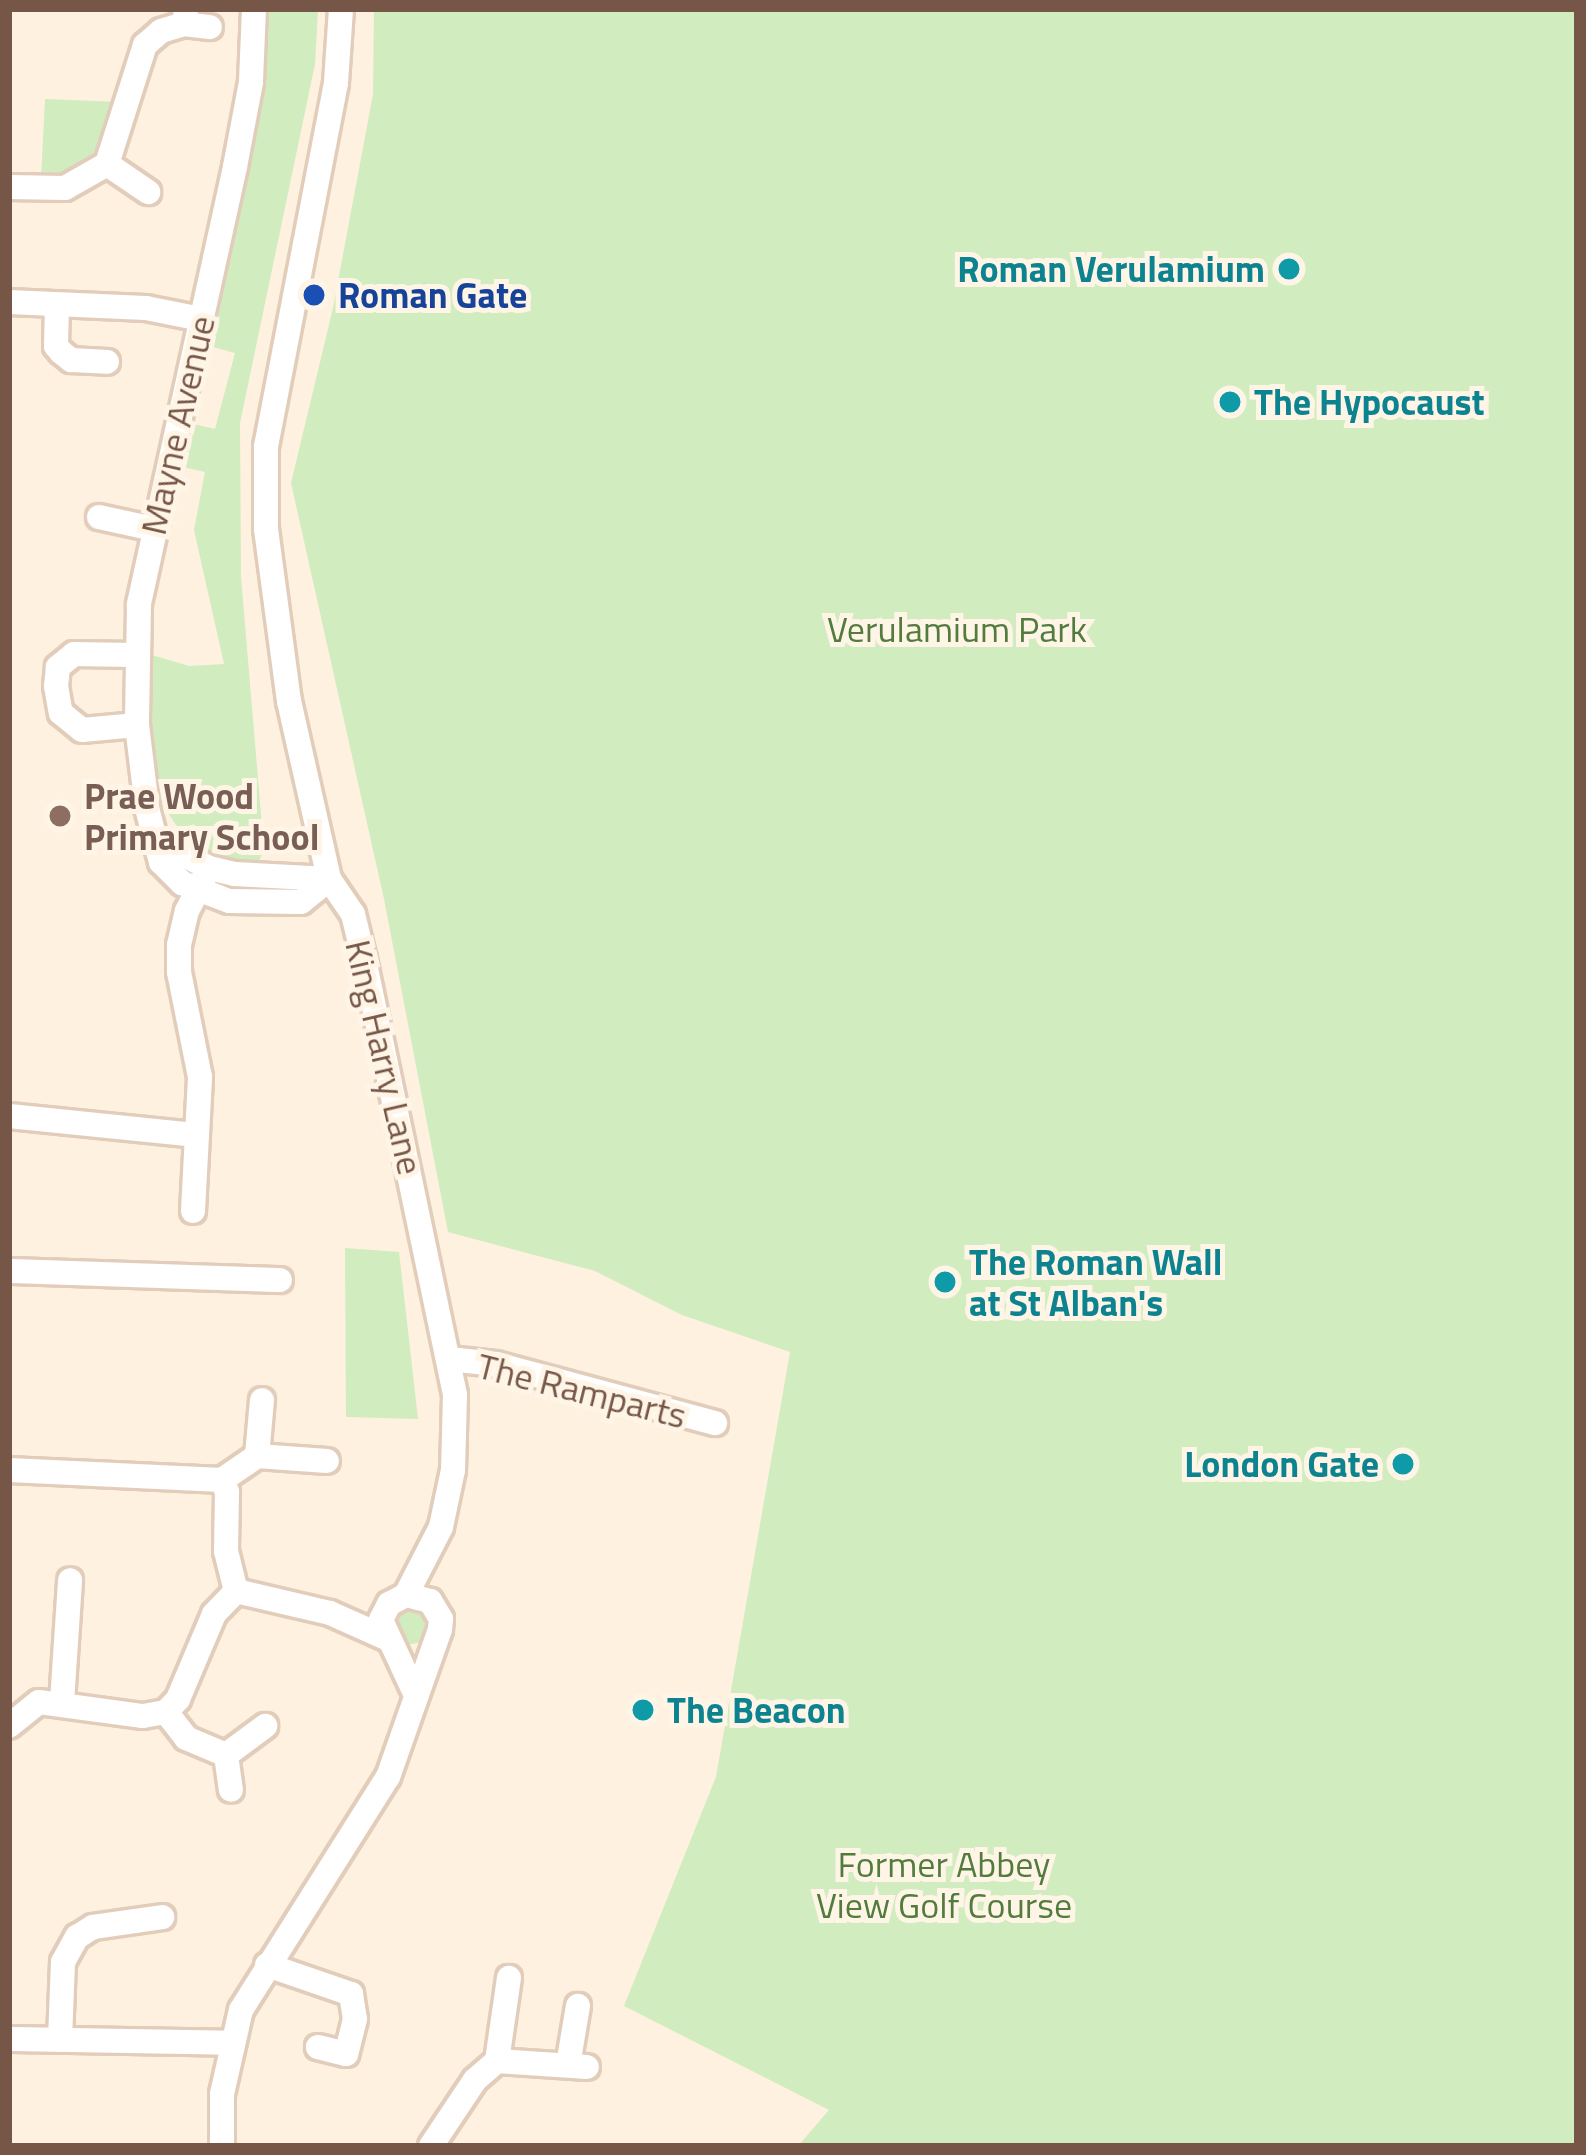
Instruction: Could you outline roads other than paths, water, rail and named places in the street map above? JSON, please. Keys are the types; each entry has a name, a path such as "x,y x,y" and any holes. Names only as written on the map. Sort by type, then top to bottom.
{"street":[{"name":"Mayne Avenue","path":"254,9 250,82 154,529 134,655 137,724 146,808 157,842 203,879 329,879"},
{"name":"King Harry Lane","path":"341,9 336,83 266,446 266,530 289,701 329,879 353,914 455,1395 453,1471 435,1542 436,1607"},
{"path":"9,187 65,188 107,164 145,45 185,16 211,27"},
{"path":"107,164 148,191"},
{"path":"9,302 146,308 201,319"},
{"path":"57,305 56,346 61,352 71,360 107,362"},
{"path":"99,517 154,529"},
{"path":"134,655 74,653 58,667 56,686 61,713 82,730 137,724"},
{"path":"193,1210 200,1077 179,972 181,928 203,879"},
{"path":"9,1117 197,1136"},
{"path":"9,1271 280,1280"},
{"name":"The Ramparts","path":"449,1359 496,1364 715,1423"},
{"path":"257,1456 262,1400"},
{"path":"9,1470 222,1480 257,1456 327,1461"},
{"path":"222,1480 227,1492 226,1551 236,1591"},
{"name":"King Harry Lane","path":"414,1691 381,1620 435,1542"},
{"path":"62,1702 70,1580"},
{"path":"236,1591 330,1613 393,1645 429,1648"},
{"path":"9,1726 39,1702 143,1716 166,1712 178,1699 214,1614 236,1591"},
{"path":"222,2146 222,2094 241,2010 369,1813 397,1756 414,1691 440,1629 436,1607 423,1596 330,1613"},
{"path":"166,1712 186,1738 226,1755"},
{"path":"226,1755 265,1726"},
{"path":"226,1755 231,1790"},
{"path":"60,2040 63,1963 77,1937 93,1928 161,1917"},
{"path":"267,1965 350,1994 355,2019 346,2054 318,2047"},
{"path":"431,2146 475,2080 496,2061 509,1978"},
{"path":"496,2061 578,2066 578,2006"},
{"path":"9,2038 232,2043"}],"place":[{"name":"Roman Verulamium","path":"1289,269"},
{"name":"Roman Gate","path":"314,295"},
{"name":"The Hypocaust","path":"1230,402"},
{"name":"Prae Wood Primary School","path":"60,816"},
{"name":"The Roman Wall at St Alban's","path":"945,1282"},
{"name":"London Gate","path":"1403,1464"},
{"name":"The Beacon","path":"643,1710"}],"park label":[{"name":"Verulamium Park","path":"957,629"},
{"name":"Former Abbey View Golf Course","path":"944,1884"}]}
